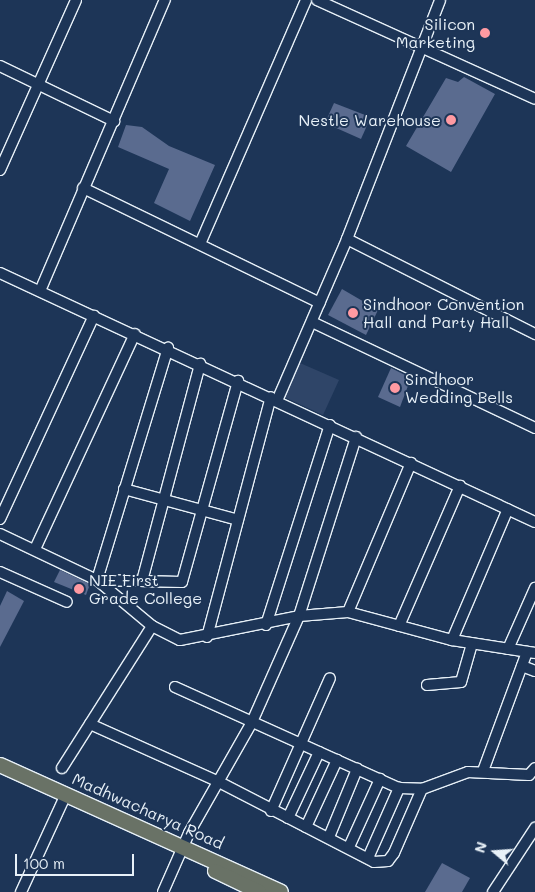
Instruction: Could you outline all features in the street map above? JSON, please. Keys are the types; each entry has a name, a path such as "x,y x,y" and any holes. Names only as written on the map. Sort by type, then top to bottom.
{"main road":[{"name":"Madhwacharya Road","path":"0,765 64,798 281,892"},
{"name":"Madhwacharya Road","path":"0,775 64,798"},
{"name":"Madhwacharya Road","path":"181,849 258,892"}],"street":[{"path":"0,170 76,0"},
{"path":"40,291 164,0"},
{"path":"200,244 306,0"},
{"path":"317,0 420,49 535,99"},
{"path":"208,638 238,520 274,399 320,304 440,0"},
{"path":"0,66 114,121"},
{"path":"83,188 320,304"},
{"path":"347,239 535,334"},
{"path":"0,273 168,348 535,522"},
{"path":"0,519 94,316"},
{"path":"312,322 535,428"},
{"path":"35,549 135,334"},
{"path":"97,580 168,348"},
{"path":"142,581 162,499 200,364"},
{"path":"97,580 182,582 238,381"},
{"path":"266,625 330,425"},
{"path":"163,892 181,849 252,722 299,616 356,437"},
{"path":"348,612 411,462"},
{"path":"399,626 460,486"},
{"path":"124,489 238,520"},
{"path":"452,640 508,510"},
{"path":"0,534 97,580 152,626 180,640 208,638 299,616 348,612 452,640 531,652 522,666 483,771"},
{"path":"0,572 67,602"},
{"path":"508,648 535,588"},
{"path":"62,768 152,626"},
{"path":"427,685 462,682 472,644"},
{"path":"522,666 535,671"},
{"path":"271,811 299,743 330,678"},
{"path":"175,687 399,788 422,788 452,776 483,771 525,776 535,768"},
{"path":"90,724 219,782 271,811 381,863 394,853 422,788"},
{"path":"288,818 319,752"},
{"path":"306,827 337,760"},
{"path":"328,837 357,769"},
{"path":"350,847 380,779"},
{"path":"368,858 399,788"},
{"path":"21,892 64,798"},
{"path":"493,892 535,828"}],"shaded area":[{"path":"300,363 339,380 323,415 284,397"}],"building":[{"name":"Nestle Warehouse","path":"464,77 495,94 451,172 406,146 446,78 458,82"},
{"path":"334,103 365,115 369,121 361,139 325,123"},
{"path":"126,125 142,127 169,146 215,165 190,221 154,203 169,169 118,147"},
{"name":"Sindhoor Convention Hall and Party Hall","path":"342,289 378,310 366,335 328,315"},
{"name":"Sindhoor Wedding Bells","path":"391,368 411,378 400,407 378,397"},
{"name":"NIE First Grade College","path":"60,570 90,584 86,595 54,582"},
{"path":"7,591 24,601 0,647 0,606"},
{"path":"442,863 470,878 462,892 425,892"}],"place":[{"name":"Silicon Marketing","path":"485,33"},
{"name":"Nestle Warehouse","path":"451,120"},
{"name":"Sindhoor Convention Hall and Party Hall","path":"353,313"},
{"name":"Sindhoor Wedding Bells","path":"395,388"},
{"name":"NIE First Grade College","path":"79,589"}]}
